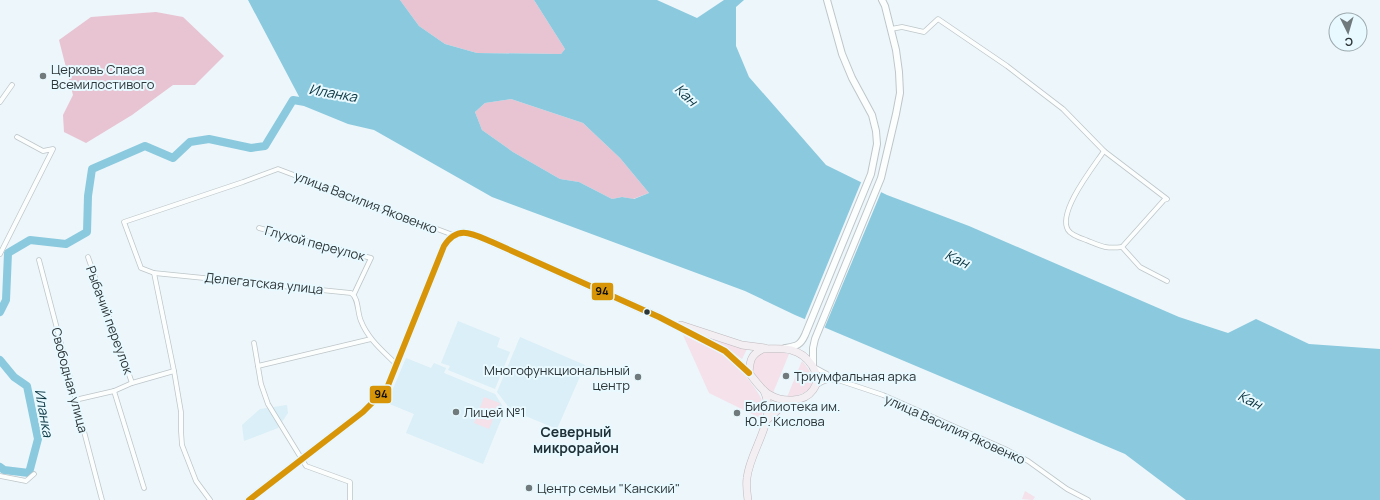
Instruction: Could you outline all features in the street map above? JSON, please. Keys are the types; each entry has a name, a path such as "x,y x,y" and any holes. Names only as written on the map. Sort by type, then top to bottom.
{"main road":[{"path":"783,349 796,346 802,342 871,174 877,144 876,131 872,115 852,78 842,54 827,0"},
{"path":"768,419 782,406 793,400 808,395 812,391 816,380 813,367 812,348 881,178 900,93 898,66 891,29 882,0"},
{"name":"улица Василия Яковенко","path":"452,235 467,232 487,239 659,317 725,351 749,373"},
{"path":"249,500 375,402 387,388 444,246 452,235"},
{"path":"659,317 742,345 774,349"},
{"path":"748,500 746,492 747,477 768,419 767,397 749,373 750,362 755,353 764,349 783,349 802,355 813,367"},
{"path":"763,390 775,398 793,400"},
{"path":"746,492 751,500"}],"street":[{"path":"891,29 902,27 924,32 938,19 1008,66 1063,109 1104,151 1167,199 1164,200 1122,247 1108,248 1081,239 1068,231 1066,226 1067,212 1072,199 1104,151"},
{"path":"0,102 12,85"},
{"path":"0,254 53,149 43,151 17,138"},
{"name":"улица Василия Яковенко","path":"124,222 278,169 452,235"},
{"name":"Делегатская улица","path":"124,222 140,268 154,272 351,292 354,294"},
{"name":"Глухой переулок","path":"260,228 371,258 354,294"},
{"path":"1122,247 1140,267 1167,281"},
{"name":"Рыбачий переулок","path":"88,257 132,383"},
{"name":"Свободная улица","path":"39,260 102,500"},
{"path":"154,272 181,412 182,445 196,481 210,500"},
{"path":"354,294 359,318 371,339 396,364"},
{"path":"258,366 371,339"},
{"path":"254,343 261,384 268,404 302,460 306,466 350,482 350,500"},
{"name":"улица Василия Яковенко","path":"813,367 838,380 883,395 1005,449 1028,461 1067,489 1088,500"},
{"path":"75,400 114,391 132,383 174,371"},
{"path":"812,391 820,383 829,379 838,380"},
{"name":"Рыбачий переулок","path":"114,391 144,488"},
{"path":"0,476 26,481 34,474"}],"shaded area":[{"path":"400,0 534,0 565,49 561,54 477,53 445,44 419,26"},
{"path":"156,12 183,17 224,56 195,85 173,85 132,115 86,143 64,132 63,115 73,95 59,40 91,17"},
{"path":"511,99 583,123 620,158 649,193 633,199 622,197 612,199 579,182 560,179 513,152 482,130 475,112 485,103"},
{"path":"458,321 500,338 497,347 510,352 495,389 448,370 450,366 441,363"},
{"path":"675,324 747,349 742,359 731,351"},
{"path":"683,335 721,354 736,366 751,383 763,402 764,407 761,416 758,417 709,393"},
{"path":"520,337 585,365 557,429 511,410 497,392"},
{"path":"762,352 780,352 789,354 773,393 757,378 752,368 754,358"},
{"name":"Лицей №1","path":"406,358 431,368 434,363 446,368 444,373 495,394 505,410 483,464 406,433 414,414 387,403"},
{"path":"802,361 811,374 811,385 808,390 803,393 796,396 787,397"},
{"path":"484,397 500,403 489,429 474,423"},
{"path":"287,405 288,413 278,428 244,441 242,425 260,409"},
{"path":"1025,491 1035,497 1033,500 1022,499"}],"water":[{"name":"Кан","path":"248,0 400,0 419,26 445,44 477,53 561,54 565,49 534,0 657,0 697,18 724,0 744,0 736,7 736,46 749,77 826,165 887,195 969,226 1179,317 1228,333 1256,319 1309,344 1380,349 1380,500 1186,500 1125,454 795,315 745,291 492,197 374,130 348,124 304,106","holes":["511,99 583,123 620,158 649,193 634,199 622,197 612,199 579,182 560,179 513,152 482,130 475,112 485,103"]}],"pier":[{"path":"862,180 882,190 824,329 804,321"}],"waterway":[{"name":"Иланка","path":"0,312 6,300 8,253 30,240 66,244 87,232 88,196 92,169 145,146 173,158 190,142 209,139 251,148 265,146 293,100 311,103"},
{"name":"Иланка","path":"0,360 14,377 27,386 38,439 29,473 4,470 0,467"}],"transit line":[{"name":"94","path":"249,500 363,412 387,388 444,246 449,239 460,233 478,236 659,317 725,351 749,373"}],"place":[{"name":"Церковь Спаса Всемилостивого","path":"43,76"},
{"name":"Триумфальная арка","path":"786,376"},
{"name":"Многофункциональный центр","path":"638,377"},
{"name":"Лицей №1","path":"456,412"},
{"name":"Библиотека им. Ю.Р. Кислова","path":"737,413"},
{"name":"Центр семьи \"Канский\"","path":"529,488"}],"district":[{"name":"Северный микрорайон","path":"576,440"}]}
